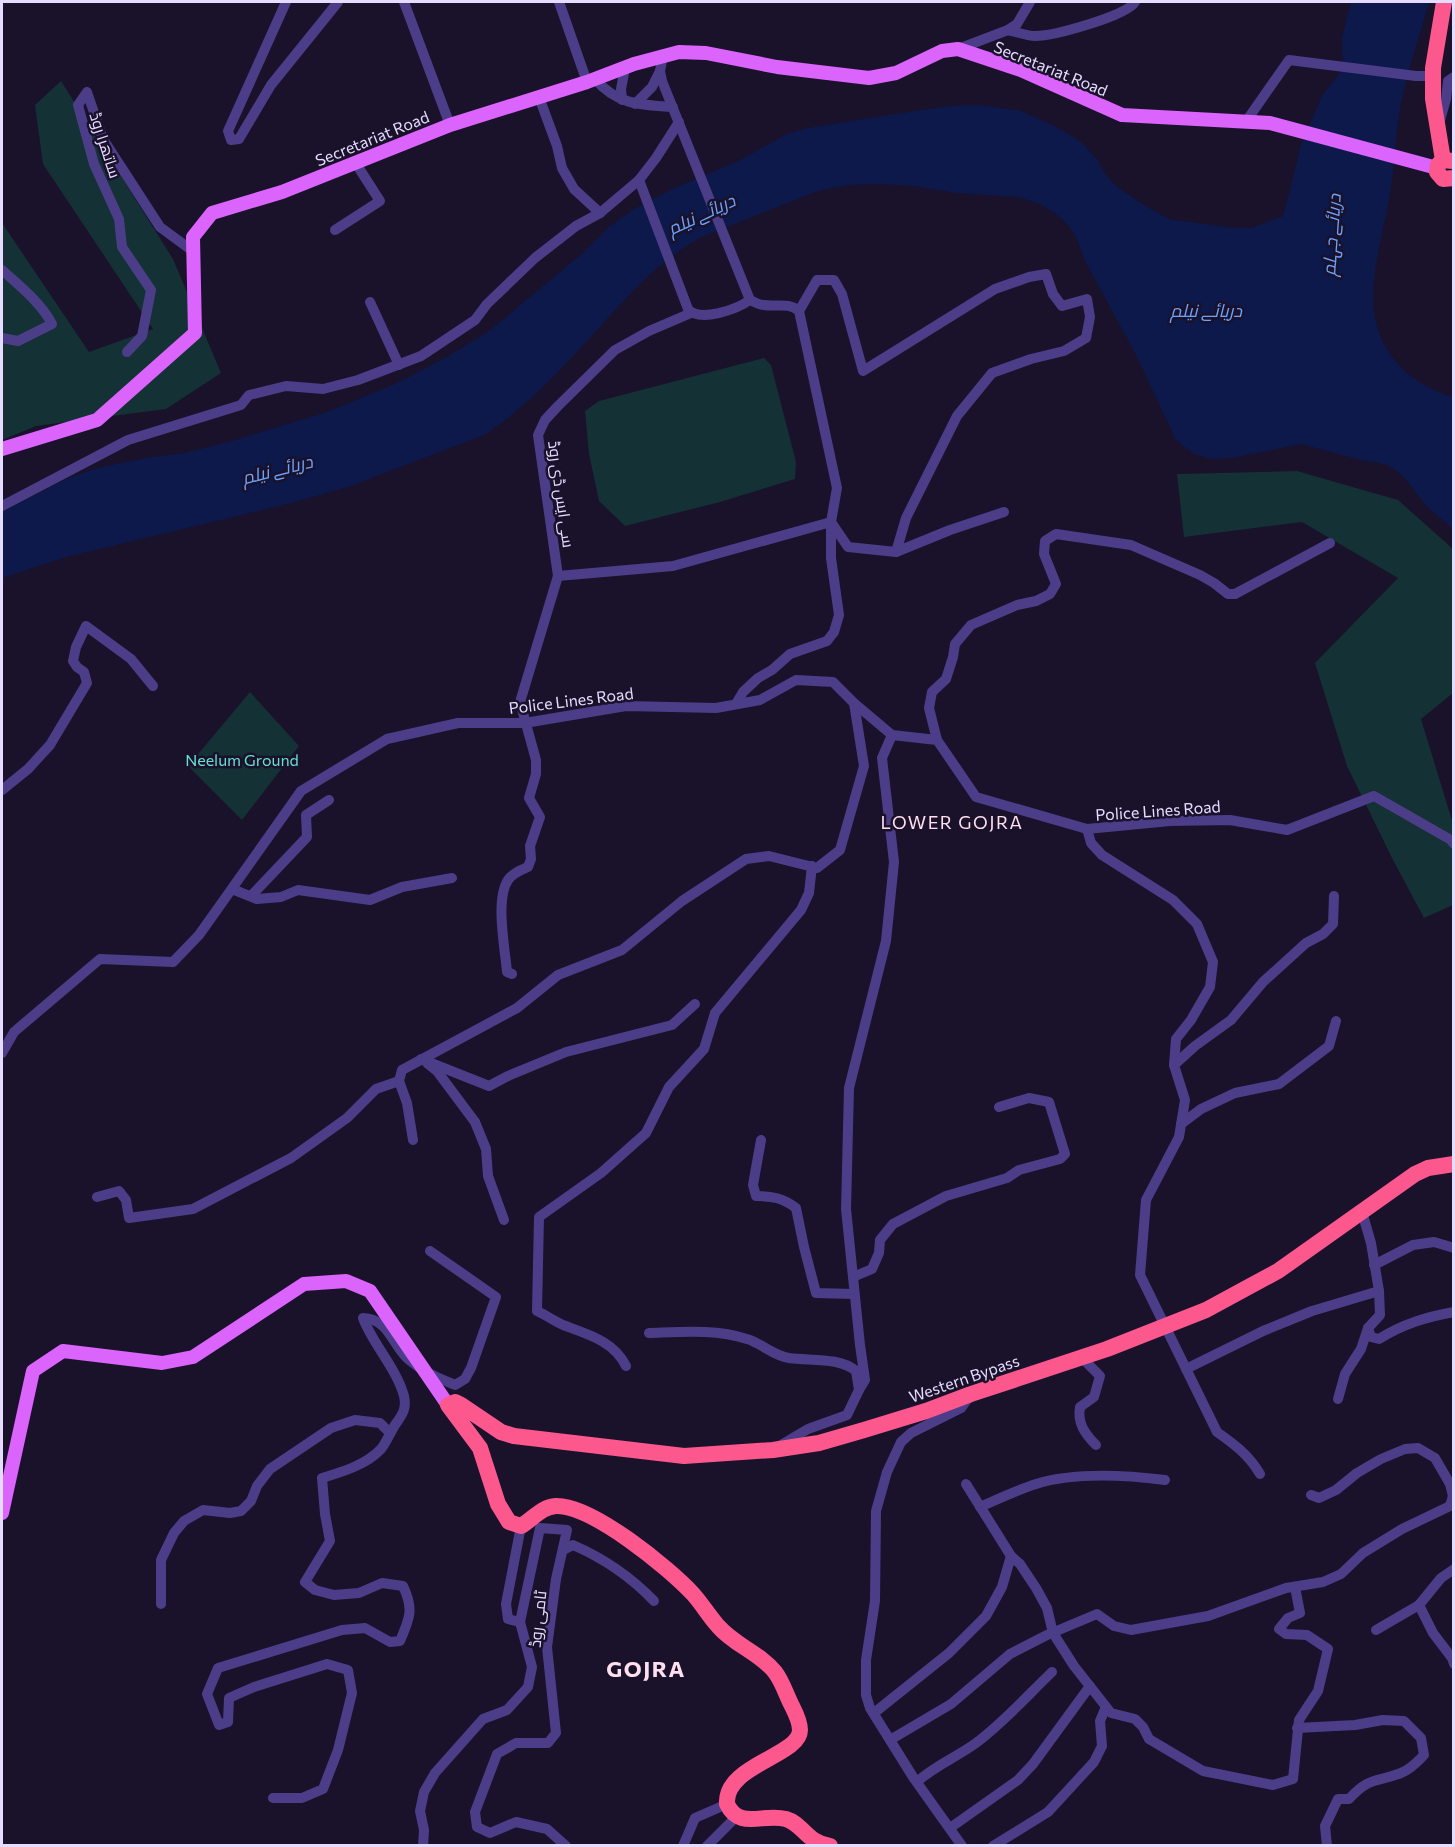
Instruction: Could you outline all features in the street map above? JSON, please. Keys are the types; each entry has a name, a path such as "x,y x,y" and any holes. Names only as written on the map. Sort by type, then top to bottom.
{"highway":[{"path":"1444,2 1433,76 1433,99 1438,128 1440,177 1452,181"},
{"name":"Western Bypass","path":"448,1405 455,1402 501,1432 526,1439 684,1456 773,1450 819,1443 926,1411 1165,1328 1215,1306 1278,1272 1415,1174 1428,1168 1454,1164"},
{"path":"448,1405 480,1448 498,1504 509,1522 521,1526 538,1513 557,1506 585,1515 616,1530 662,1565 686,1587 727,1635 764,1661 775,1672 797,1717 800,1730 798,1738 793,1744 758,1763 740,1778 729,1791 731,1810 743,1820 774,1817 792,1821 812,1840 830,1845"}],"main road":[{"name":"Secretariat Road","path":"2,449 97,420 195,333 193,237 212,213 282,192 450,125 663,55 694,51 777,67 869,78 896,73 942,51 958,49 1021,70 1122,115 1270,123 1441,164"},
{"path":"2,1513 33,1371 63,1351 162,1362 193,1357 304,1284 346,1281 370,1291 448,1405"}],"street":[{"path":"286,2 228,132 231,140 239,139 271,85 338,2"},
{"path":"404,2 450,125"},
{"path":"559,2 591,80 622,100 635,104 673,107"},
{"path":"958,49 1008,30 1017,24 1030,2"},
{"path":"1008,30 1033,36 1053,34 1082,27 1128,9 1135,2"},
{"path":"635,104 652,87 660,71 663,55"},
{"path":"1247,120 1289,60 1416,76 1433,76"},
{"path":"622,100 621,89 625,68"},
{"path":"660,71 738,275 750,300 762,305 794,306 799,311 837,488 831,522 831,558 839,615 834,632 827,641 790,654 772,670 758,678 743,692 736,704"},
{"path":"1438,128 1449,81 1454,77"},
{"name":"ساتھرا روڈ","path":"127,352 142,336 151,290 122,247 119,219 94,164 78,105 87,92 103,139 160,227 194,252"},
{"path":"539,97 557,146 562,168 574,189 600,213"},
{"path":"2,506 128,440 241,405 249,394 286,386 323,389 358,380 420,356 475,320 535,258 576,226 600,213 639,181 681,126"},
{"path":"335,231 380,201 355,162"},
{"path":"639,181 691,313 726,312 750,300"},
{"path":"2,270 14,279 47,314 52,324 18,341 2,338"},
{"path":"799,311 817,280 834,280 842,294 863,371 995,289 1029,277 1046,274 1053,294 1062,306 1087,299 1090,317 1086,338 1064,351 1031,359 992,373 957,416 906,518 896,552"},
{"path":"370,302 399,365"},
{"name":"سی ایس ڈی روڈ","path":"558,576 538,435 545,420 615,350 649,331 691,313"},
{"path":"831,522 848,547 896,552 950,530 1004,512"},
{"path":"512,974 507,972 504,935 500,919 503,896 508,880 517,872 528,867 531,859 530,846 540,817 529,798 536,774 536,760 519,702 558,576 673,566 831,522"},
{"name":"Police Lines Road","path":"1330,543 1235,594 1228,594 1200,575 1131,545 1056,534 1045,541 1044,554 1056,584 1050,594 1036,601 1017,605 971,625 955,644 946,679 932,692 929,708 938,740 976,797 1087,829 1170,821 1230,820 1287,830 1374,796 1451,840 1454,844"},
{"path":"2,790 28,770 50,745 87,683 84,672 77,668 73,661 76,647 86,627 131,659 153,686"},
{"name":"Police Lines Road","path":"2,1053 14,1032 100,959 173,962 199,935 301,791 387,739 458,723 525,723 626,706 716,708 760,700 796,680 833,682 892,735"},
{"path":"412,1140 407,1103 399,1081 402,1070 517,1008 558,975 622,950 682,901 746,858 769,856 817,868 840,850 864,766 854,703"},
{"path":"773,1450 808,1430 846,1415 865,1380 846,1209 849,1088 886,941 894,862 882,758 892,735 938,740"},
{"path":"251,896 307,837 306,815 329,800"},
{"path":"1087,829 1091,843 1102,855 1173,900 1197,924 1214,962 1210,987 1197,1011 1176,1040 1174,1065 1185,1100 1179,1137 1146,1200 1140,1275 1217,1432 1239,1447 1260,1474"},
{"path":"626,1366 621,1355 594,1336 560,1324 537,1311 539,1217 601,1173 646,1133 669,1087 704,1049 715,1013 801,910 809,892 812,866"},
{"path":"232,889 257,898 281,897 298,890 370,900 402,887 452,878"},
{"path":"1174,1065 1231,1020 1263,982 1306,943 1323,934 1333,924 1334,896"},
{"path":"422,1059 489,1086 566,1052 672,1025 695,1005"},
{"path":"1181,1124 1201,1109 1235,1093 1279,1084 1329,1046 1336,1021"},
{"path":"422,1059 436,1071 475,1122 486,1149 488,1176 504,1220"},
{"path":"97,1197 119,1191 129,1207 129,1218 193,1209 291,1158 347,1118 376,1089 399,1081"},
{"path":"853,1277 872,1269 879,1253 880,1240 893,1224 946,1196 1007,1178 1019,1170 1060,1159 1065,1154 1049,1102 1029,1098 999,1107"},
{"path":"761,1140 753,1185 756,1196 785,1200 796,1208 816,1293 854,1294"},
{"path":"1338,1399 1345,1374 1361,1349 1368,1328 1380,1315 1379,1291 1371,1243 1362,1212"},
{"path":"1374,1265 1413,1245 1434,1242 1454,1248"},
{"path":"273,1797 302,1798 324,1789 338,1750 352,1693 348,1670 327,1664 254,1687 229,1698 228,1722 219,1725 207,1694 218,1668 342,1630 365,1628 390,1642 400,1641 408,1623 411,1602 403,1586 382,1583 360,1593 334,1595 315,1590 305,1582 330,1541 322,1478 359,1465 381,1449 405,1410 404,1395 381,1348 367,1330 363,1318 373,1318 385,1328 407,1359 428,1373 455,1384 465,1379 471,1368 496,1297 430,1251"},
{"path":"1186,1370 1263,1331 1312,1311 1379,1291"},
{"path":"1368,1328 1371,1337 1379,1339 1425,1317 1454,1312"},
{"path":"650,1333 697,1332 732,1335 749,1339 785,1358 847,1364 856,1371 859,1390"},
{"path":"1082,1358 1100,1376 1094,1397 1080,1407 1078,1416 1086,1435 1096,1445"},
{"path":"962,1845 890,1740 866,1695 867,1660 875,1601 876,1511 887,1472 901,1442 911,1433 961,1408 971,1394"},
{"path":"161,1604 161,1560 174,1533 184,1521 203,1510 230,1513 241,1511 251,1501 257,1485 270,1469 331,1428 355,1420 380,1423 390,1433"},
{"path":"890,1740 951,1704 1010,1654 1053,1633 1097,1614 1114,1626 1131,1630 1172,1623 1208,1616 1286,1588 1323,1582 1341,1574 1363,1553 1402,1529 1450,1506 1454,1496 1435,1458 1418,1448 1405,1449 1381,1459 1357,1473 1336,1490 1319,1498 1311,1495"},
{"path":"980,1507 1038,1484 1077,1478 1123,1476 1164,1480"},
{"path":"966,1484 1047,1608 1053,1633 1074,1666 1106,1707 1111,1713 1135,1719 1143,1727 1149,1739 1203,1771 1273,1785 1293,1779 1299,1720 1318,1691 1328,1649 1307,1635 1286,1634 1279,1629 1288,1618 1300,1613 1295,1587"},
{"name":"ٹامی روڈ","path":"521,1526 506,1604 508,1619 520,1622 540,1528 567,1530 556,1579 547,1647 556,1733 549,1743 516,1743 497,1754 475,1812 477,1827 490,1833 516,1822 548,1829 566,1845"},
{"path":"563,1550 573,1545 595,1555 641,1588 654,1601"},
{"path":"874,1713 949,1653 986,1616 1002,1587 1011,1556"},
{"path":"1376,1630 1419,1605 1441,1578 1454,1569"},
{"path":"1419,1605 1434,1633 1453,1660"},
{"path":"423,1845 424,1830 420,1811 424,1792 435,1773 483,1719 507,1710 528,1687 531,1667 520,1622"},
{"path":"917,1782 928,1772 952,1760 1000,1724 1052,1672"},
{"path":"950,1828 1018,1780 1033,1764 1090,1686"},
{"path":"993,1845 1048,1812 1094,1762 1102,1746 1100,1721 1106,1707"},
{"path":"1298,1728 1355,1725 1383,1720 1404,1721 1421,1738 1424,1755 1414,1766 1401,1773 1376,1779 1360,1787 1349,1799 1338,1799 1325,1826 1327,1845"},
{"path":"683,1845 695,1818 731,1810"},
{"path":"707,1845 731,1810"}],"green space":[{"path":"61,81 173,259 221,373 166,409 36,426 2,440 2,223 89,352 153,329 43,164 35,105"},
{"path":"764,358 771,365 796,462 795,479 720,502 625,526 599,501 589,454 585,411 599,401"},
{"path":"1297,471 1398,500 1453,549 1453,693 1421,719 1453,824 1453,905 1424,918 1347,766 1315,663 1398,578 1302,522 1184,537 1177,474"},
{"name":"Neelum Ground","path":"250,692 299,746 242,820 188,766"}],"water":[{"name":"دریائے نیلم","path":"1351,2 1429,2 1401,103 1391,187 1376,264 1373,298 1378,330 1390,354 1398,364 1429,388 1453,397 1453,529 1426,506 1403,476 1391,467 1380,463 1301,444 1232,458 1212,459 1194,454 1176,440 1136,355 1085,261 1077,239 1069,226 1040,204 1018,197 956,193 914,186 848,185 818,191 704,236 685,247 635,289 532,397 484,435 348,487 66,557 2,578 2,512 64,480 97,468 184,453 232,441 327,412 397,383 447,357 489,331 584,252 610,226 634,209 672,189 738,161 789,133 813,127 948,106 980,105 1021,111 1057,127 1081,142 1097,159 1105,174 1117,187 1169,219 1233,228 1251,228 1283,216 1302,142 1323,94 1340,73 1343,64 1342,38"}],"district":[{"name":"LOWER GOJRA","path":"952,822"},
{"name":"GOJRA","path":"646,1668"}],"water label":[{"name":"دریائے جہلم","path":"1331,235"}]}
